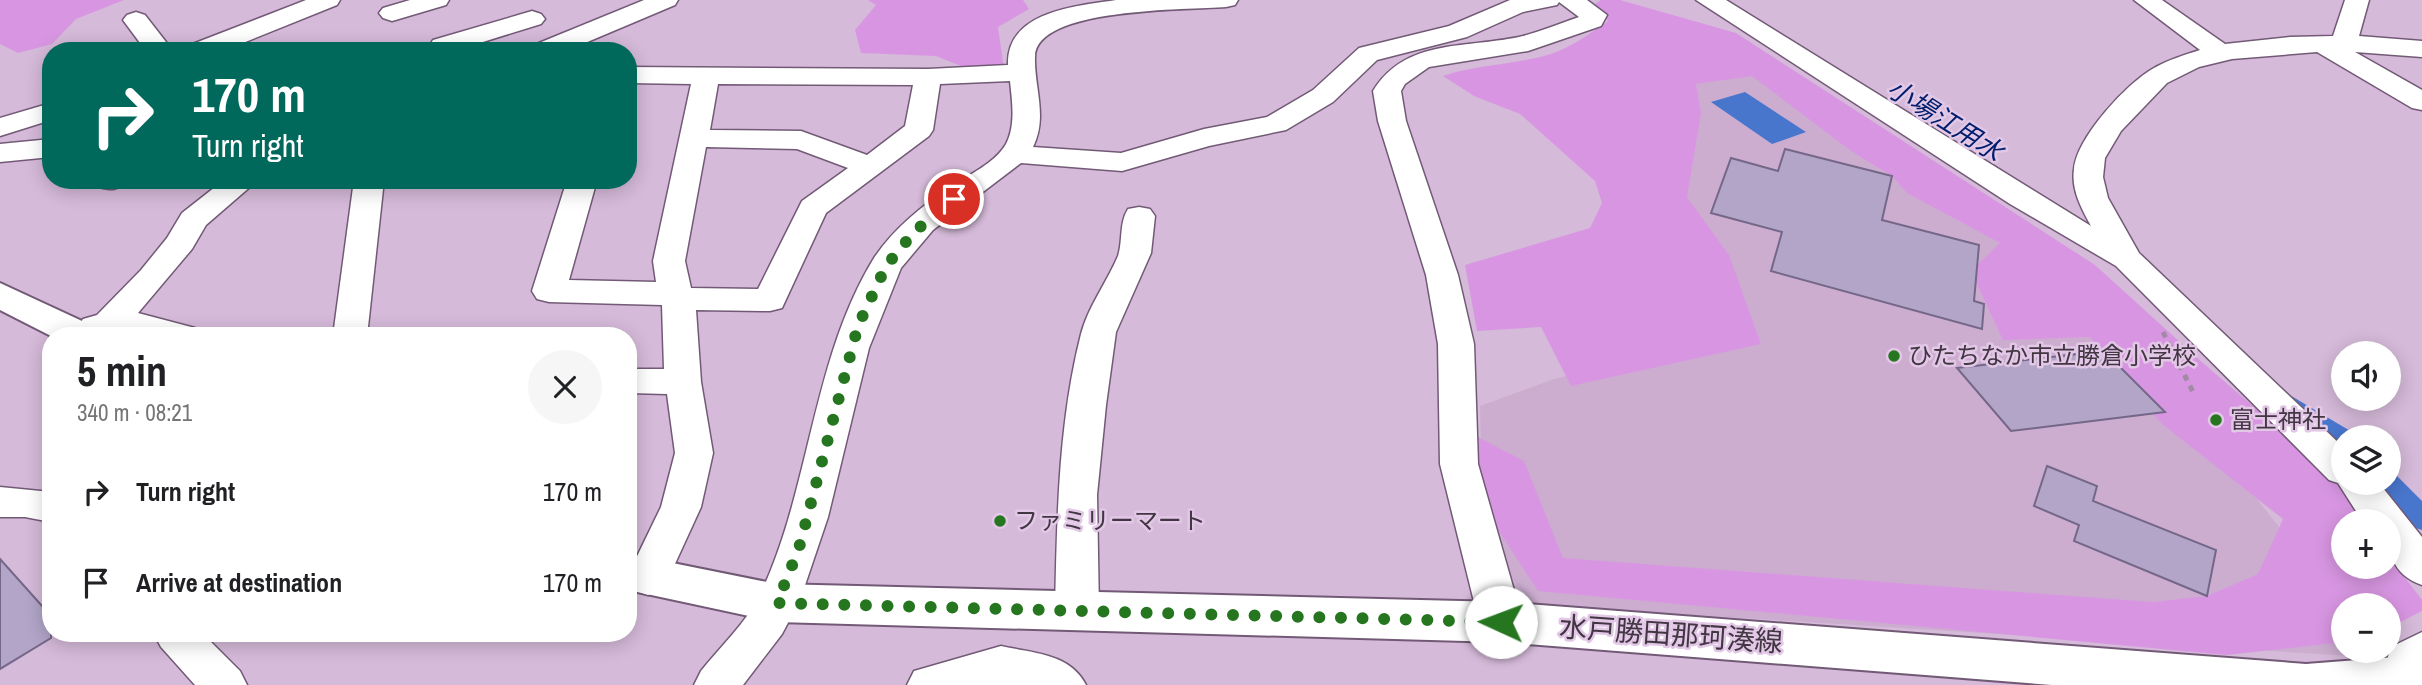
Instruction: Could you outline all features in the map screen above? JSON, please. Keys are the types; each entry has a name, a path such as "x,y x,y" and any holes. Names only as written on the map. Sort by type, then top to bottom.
{"main road":[{"path":"0,295 81,327"},
{"name":"水戸勝田那珂湊線","path":"638,575 777,603 1501,622 1733,638 2306,685 2416,668"}],"street":[{"path":"222,42 328,0"},
{"path":"392,13 437,0"},
{"path":"506,0 532,19 553,42"},
{"path":"572,42 666,0"},
{"path":"717,685 777,603 799,548 858,326 886,266 915,231 941,208 995,172 1023,139 1027,125 1021,56 1025,40 1034,30 1062,16 1226,0"},
{"path":"1013,154 1122,162 1204,138 1276,124 1323,96 1368,54 1458,32 1516,6 1548,0"},
{"path":"1501,622 1459,464 1456,344 1445,289 1392,121 1387,91 1394,79 1421,61 1443,54 1528,43 1592,21 1594,15 1570,0"},
{"path":"1708,0 1828,71 2078,233 2127,259"},
{"path":"2146,0 2222,54"},
{"path":"2333,43 2357,0"},
{"path":"455,42 532,19"},
{"path":"136,20 153,42"},
{"path":"2331,458 2127,259 2101,216 2090,188 2092,152 2103,133 2154,80 2180,65 2222,54 2333,43 2422,49"},
{"path":"2333,43 2422,102"},
{"path":"637,75 929,77 1023,72"},
{"path":"638,575 681,507 694,453 683,382 678,296 671,279 669,261 706,76"},
{"path":"579,189 549,291 649,292 706,301 770,300 813,208 919,130 929,77"},
{"path":"0,127 42,114"},
{"path":"694,138 802,140 870,166"},
{"path":"0,153 42,149"},
{"path":"93,327 153,277 193,220 232,189"},
{"path":"351,327 368,189"},
{"path":"1077,612 1077,495 1099,332 1135,253 1139,216"},
{"path":"637,381 683,382"},
{"path":"2366,495 2377,509"},
{"path":"0,502 42,505"},
{"path":"2401,540 2422,568"},
{"path":"184,642 224,685"},
{"path":"930,685 1001,665 1051,676 1063,685"}],"shaded area":[{"path":"0,0 124,0 76,19 54,42 42,42 42,47 18,53 0,44"},
{"path":"868,0 1023,0 1029,9 998,27 1004,69 966,68 936,56 861,53 855,30 876,5"},
{"path":"1601,0 1620,0 1736,33 2095,265 2331,473 2331,495 2345,495 2354,509 2331,509 2331,579 2401,579 2401,573 2422,600 2422,611 2401,622 2401,593 2331,593 2331,643 2227,655 1538,591 1491,519 1472,434 1524,461 1563,558 2153,602 2207,596 2258,574 2283,519 2162,424 2090,337 2003,340 1976,282 1969,273 2000,243 1907,193 1892,176 1851,151 1752,76 1696,84 1701,113 1687,197 1729,255 1761,344 1571,386 1541,327 1477,331 1465,265 1590,228 1602,203 1595,181 1520,114 1474,96 1443,76 1549,55 1567,47 1608,21 1594,5"},
{"name":"ひたちなか市立勝倉小学校","path":"1776,66 2121,327 2331,593 2331,655 1534,605 1502,566 1482,481 1480,406 1554,379 1736,332 1669,201 1671,83"}],"water":[{"path":"1745,92 1806,132 1772,144 1711,102"}],"building":[{"path":"1785,149 1892,176 1882,220 1979,245 1974,301 1984,304 1982,329 1771,271 1782,232 1711,213 1731,158 1778,171"},
{"path":"2104,351 2165,412 2011,431 1957,368"},
{"path":"2047,466 2097,486 2093,501 2216,550 2207,596 2074,541 2079,525 2034,506"},
{"path":"0,559 42,606 42,642 44,642 0,669"}],"waterway":[{"name":"小場江用水","path":"2288,403 2331,431"},
{"name":"小場江用水","path":"2399,495 2422,519"}],"place":[{"name":"ひたちなか市立勝倉小学校","path":"1894,356"},
{"name":"富士神社","path":"2216,420"},
{"name":"ファミリーマート","path":"1000,521"}],"route":[{"path":"954,199 915,231 886,266 858,326 799,548 777,603 1501,622"}]}
